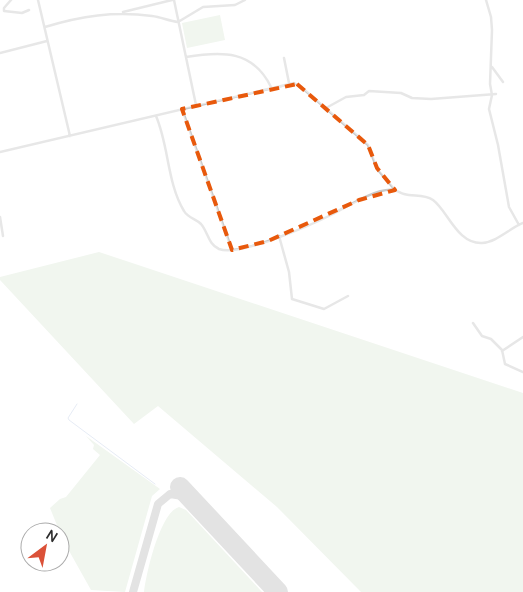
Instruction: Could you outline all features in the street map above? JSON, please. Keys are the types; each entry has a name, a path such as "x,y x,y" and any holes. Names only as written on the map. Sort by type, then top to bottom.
{"street":[{"path":"1,10 11,0"},
{"path":"38,0 70,136"},
{"path":"45,27 88,16 121,13 173,0 196,105"},
{"path":"121,13 153,16 178,22 201,8 235,6 245,0"},
{"path":"486,0 491,17 492,66 490,84 494,93 489,110 498,144 509,206 519,225"},
{"path":"1,10 20,13 29,10"},
{"path":"0,54 47,41"},
{"path":"186,57 221,53 236,55 264,75 271,87"},
{"path":"284,58 289,84"},
{"path":"492,66 503,82"},
{"path":"0,152 289,84 300,86 368,145 378,169 394,190"},
{"path":"326,108 346,97 364,95 369,91 401,93 412,98 431,100 494,93"},
{"path":"182,109 232,250"},
{"path":"156,116 163,134 174,185 185,213 201,224 219,249 232,250 279,236 359,200 394,190 406,194 427,196 441,209 445,218 456,230 477,242 487,242 523,223"},
{"path":"0,217 3,236"},
{"path":"279,236 289,272 292,299 324,309 348,296"},
{"path":"473,323 482,336 491,339 502,351 505,364 523,372"},
{"path":"502,351 523,337"}],"highlighted area":[{"path":"297,84 368,145 377,168 395,190 359,200 268,241 232,250 182,109"}],"green space":[{"path":"220,15 225,40 187,48 182,23"},
{"path":"99,252 523,393 523,592 361,592 277,507 158,406 134,424 0,280 0,277"},
{"path":"86,436 160,489 152,496 125,592 91,590 70,552 70,522 56,522 50,508 60,499 66,497 100,455 93,449 94,445"},
{"path":"179,507 186,510 262,592 144,592 151,559 160,531 172,511"}],"waterway":[{"path":"77,404 68,418 69,420 155,484"}],"taxiway":[{"path":"133,592 158,504 170,494 189,497"}],"runway":[{"path":"180,487 278,592"}]}
